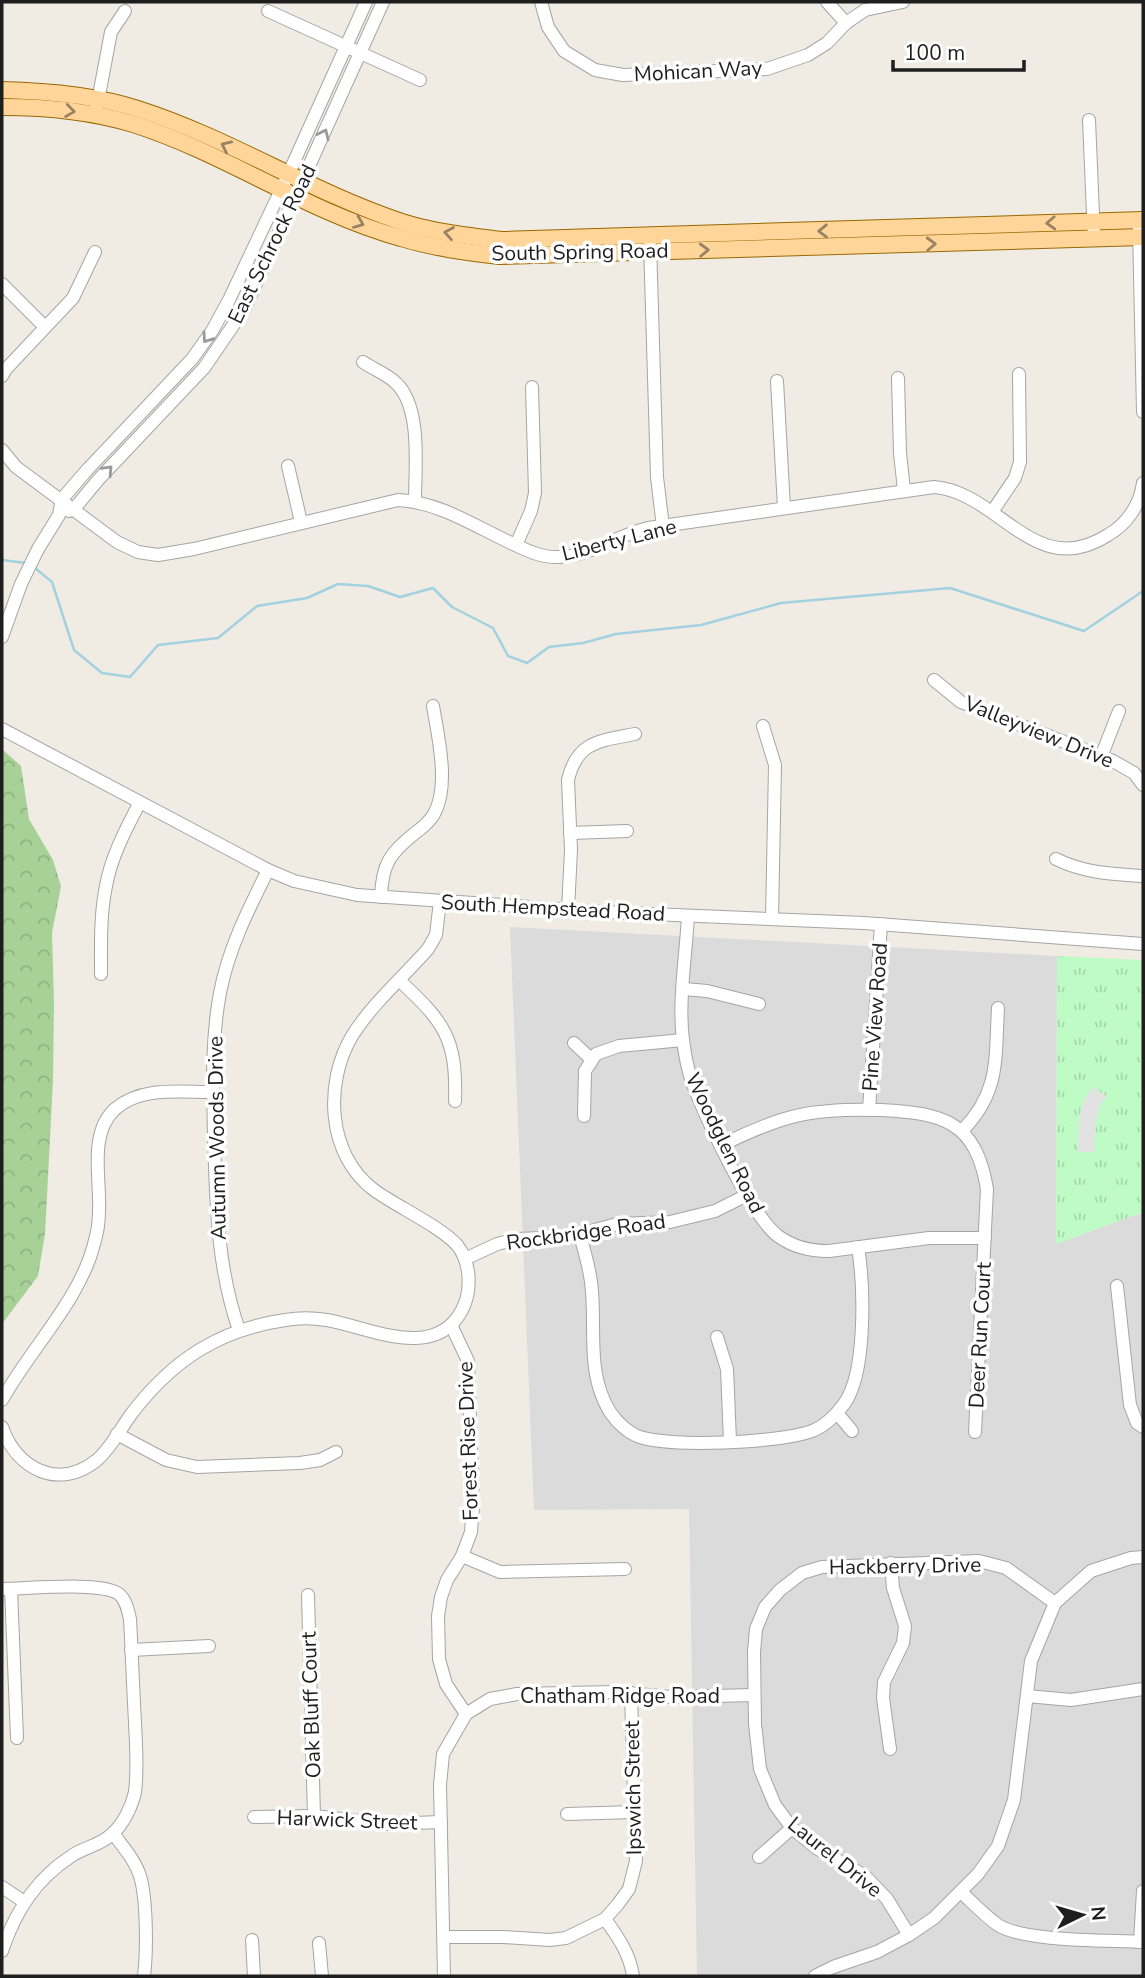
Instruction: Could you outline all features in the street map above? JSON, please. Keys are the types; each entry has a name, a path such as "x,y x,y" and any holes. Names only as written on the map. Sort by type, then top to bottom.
{"main road":[{"name":"South Spring Road","path":"2,90 43,91 97,107 133,124 292,185 393,219 449,233 501,240 650,244 1141,229"},
{"name":"South Spring Road","path":"2,107 97,107"}],"street":[{"name":"East Schrock Road","path":"59,515 74,509 98,480 196,378 225,340 244,308 345,47 366,2"},
{"name":"East Schrock Road","path":"62,499 176,377 212,331 292,185 360,54 383,2"},
{"name":"Mohican Way","path":"541,2 548,27 564,51 579,62 609,74 767,69 808,55 827,43 846,23 865,10 903,2"},
{"path":"827,2 846,23"},
{"path":"97,107 111,32 125,10"},
{"path":"268,11 420,80"},
{"path":"1089,120 1094,229"},
{"path":"1141,229 1143,412"},
{"path":"650,244 657,477 663,527"},
{"path":"2,376 73,298 95,252"},
{"path":"2,284 45,327"},
{"path":"363,362 394,381 407,400 413,422 415,501"},
{"path":"992,512 1015,478 1020,462 1018,374"},
{"path":"898,378 904,490"},
{"path":"777,381 784,508"},
{"path":"516,545 531,511 534,493 532,387"},
{"name":"Liberty Lane","path":"2,450 16,467 117,542 138,552 158,555 194,549 398,500 431,505 543,556 566,557 636,531 904,490 949,488 992,512 1030,540 1071,548 1101,540 1114,532 1138,502 1143,484"},
{"path":"288,466 301,522"},
{"path":"2,637 21,584 59,515 62,499"},
{"name":"Valleyview Drive","path":"934,680 961,702 1101,757 1134,773 1143,785"},
{"path":"381,897 382,879 388,859 435,813 439,797 440,745 433,706"},
{"path":"1101,757 1118,711"},
{"path":"763,726 775,765 772,919"},
{"name":"South Hempstead Road","path":"2,729 139,804 268,870 306,884 356,895 568,910 881,924 1143,944"},
{"path":"568,910 568,780 574,761 583,750 597,741 635,734"},
{"path":"101,974 102,913 106,883 139,804"},
{"path":"570,833 627,831"},
{"path":"1056,859 1075,868 1096,873 1143,876"},
{"name":"Autumn Woods Drive","path":"239,1330 224,1281 218,1244 213,1092 214,1033 220,992 231,953 268,870"},
{"path":"2,1427 4,1444 32,1468 53,1474 74,1472 97,1459 143,1399 182,1360 239,1330 287,1320 324,1320 406,1339 426,1337 451,1325 462,1311 467,1294 469,1277 465,1259 457,1246 446,1236 370,1188 354,1168 342,1144 334,1116 334,1089 340,1062 352,1036 432,942 436,935 440,901"},
{"name":"Woodglen Road","path":"688,916 683,1040 693,1085 747,1195 764,1223 779,1237 812,1251 929,1238 985,1238"},
{"name":"Pine View Road","path":"869,1110 881,924"},
{"path":"400,981 440,1021 449,1040 456,1082 455,1101"},
{"path":"684,989 707,991 759,1004"},
{"path":"722,1145 757,1127 814,1111 869,1110 929,1114 962,1131 982,1108 992,1081 998,1008"},
{"path":"584,1116 585,1071 596,1054 610,1048 683,1040"},
{"path":"574,1043 591,1059"},
{"path":"2,1400 18,1371 81,1278 92,1251 100,1215 98,1156 101,1131 114,1110 132,1098 153,1093 213,1092"},
{"name":"Deer Run Court","path":"962,1131 975,1147 983,1164 987,1189 975,1432"},
{"name":"Rockbridge Road","path":"465,1259 489,1247 517,1239 580,1235 617,1224 670,1222 705,1213 747,1195"},
{"path":"580,1235 591,1282 596,1376 603,1400 621,1426 636,1436 680,1443 781,1439 812,1431 837,1413 846,1402 855,1380 858,1361 863,1288 858,1247"},
{"path":"1117,1286 1130,1402 1140,1425"},
{"name":"Forest Rise Drive","path":"451,1325 465,1351 470,1382 473,1507 471,1532 462,1556 447,1580 438,1616 442,1671 446,1684 466,1714"},
{"path":"717,1337 727,1369 730,1441"},
{"path":"837,1413 852,1431"},
{"path":"117,1434 166,1460 197,1467 300,1463 320,1460 336,1452"},
{"path":"462,1556 500,1572 625,1569"},
{"path":"815,1976 835,1972 909,1935 934,1918 978,1874 998,1846 1014,1800 1031,1661 1055,1603 1091,1571 1143,1556"},
{"name":"Hackberry Drive","path":"754,1695 756,1629 765,1607 780,1590 802,1573 822,1567 979,1561 1006,1568 1055,1603"},
{"path":"890,1749 883,1698 884,1682 903,1643 905,1626 893,1588 891,1563"},
{"path":"2,1951 23,1901 53,1869 114,1833 124,1819 134,1794 136,1764 131,1650 128,1610 120,1595 112,1590 94,1587 6,1589 17,1738"},
{"name":"Oak Bluff Court","path":"309,1595 314,1815"},
{"path":"131,1650 209,1646"},
{"path":"1027,1696 1071,1700 1143,1689"},
{"name":"Chatham Ridge Road","path":"466,1714 490,1699 517,1694 631,1693 671,1697 754,1695"},
{"name":"Ipswich Street","path":"444,1937 550,1940 566,1938 606,1919 629,1889 636,1861 631,1693"},
{"name":"Laurel Drive","path":"754,1695 760,1769 775,1805 792,1828 818,1849 865,1877 887,1899 909,1935"},
{"path":"444,1976 440,1785 443,1754 466,1714"},
{"path":"567,1814 634,1812"},
{"name":"Harwick Street","path":"254,1817 314,1815 387,1824 441,1822"},
{"path":"758,1857 792,1828"},
{"path":"114,1833 140,1875 146,1963 144,1976"},
{"path":"2,1887 23,1901"},
{"path":"961,1892 998,1925 1012,1931 1036,1936 1141,1942 1143,1891"},
{"path":"606,1919 622,1942 632,1965 633,1976"},
{"path":"252,1940 254,1976"},
{"path":"319,1943 321,1976"}],"shaded area":[{"path":"510,927 1057,956 1056,1244 1143,1212 1143,1976 697,1976 689,1509 534,1510"},
{"path":"1093,1087 1106,1096 1096,1120 1094,1153 1077,1151 1080,1112"}],"green space":[{"path":"2,749 21,766 29,819 53,860 61,886 52,933 53,1081 45,1234 38,1276 2,1324"},
{"path":"1057,956 1143,960 1143,1212 1056,1244"}],"waterway":[{"path":"2,560 26,563"},
{"path":"35,568 52,582 74,650 102,673 130,677 158,645 218,638 257,606 307,598 338,584 368,586 400,597 433,588 452,607 493,628 508,656 527,663 549,647 583,643 616,634 701,625 781,603 950,588 1084,631 1143,591"}]}
